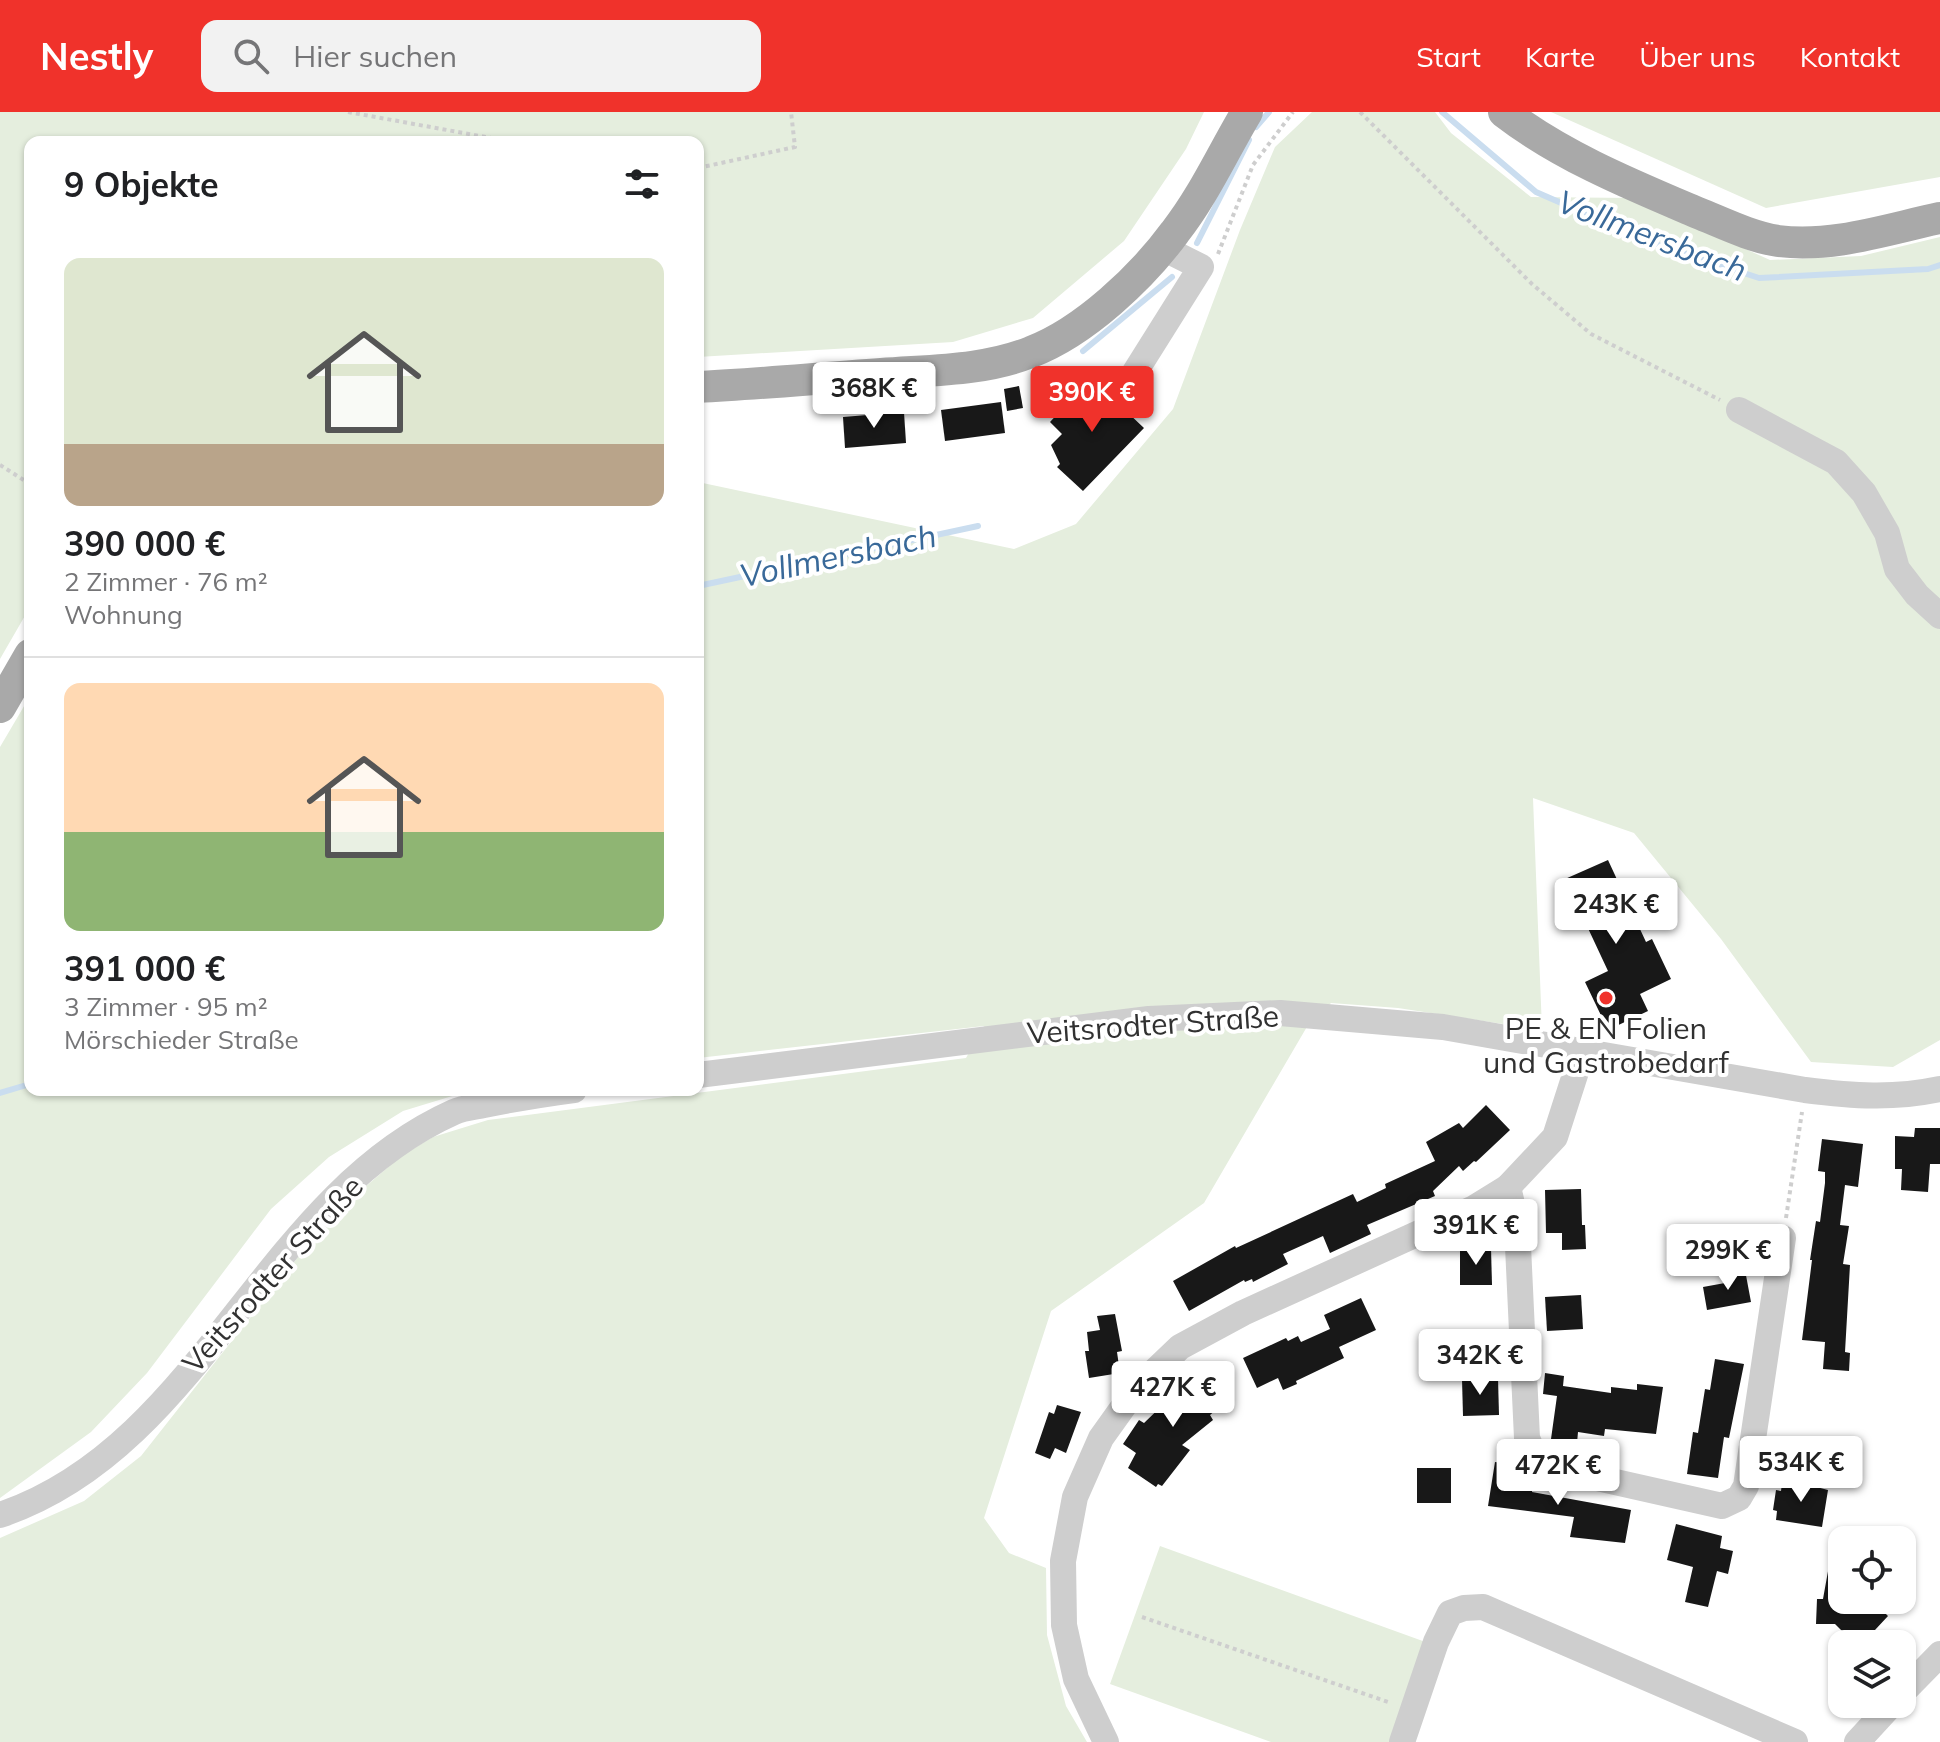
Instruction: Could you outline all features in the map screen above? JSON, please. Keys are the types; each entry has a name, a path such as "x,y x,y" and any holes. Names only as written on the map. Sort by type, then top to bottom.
{"main road":[{"path":"704,387 958,368 1002,361 1032,352 1061,337 1126,286 1163,248 1202,194 1247,112"},
{"path":"1504,112 1540,137 1690,210 1776,240 1827,242 1940,218"},
{"path":"0,707 24,665"}],"street":[{"path":"1125,388 1201,267 1163,248"},
{"path":"1739,410 1836,462 1864,493 1887,533 1897,569 1917,595 1940,616"},
{"name":"Veitsrodter Straße","path":"704,1074 1149,1019 1280,1013 1443,1027 1862,1098 1940,1089"},
{"path":"1106,1742 1076,1679 1064,1625 1063,1561 1075,1497 1101,1438 1136,1389 1180,1347 1243,1313 1474,1208 1508,1187 1555,1137 1583,1050"},
{"name":"Veitsrodter Straße","path":"0,1515 37,1502 72,1482 117,1447 162,1401 322,1211 394,1145 456,1110 527,1096"},
{"path":"1508,1187 1517,1225 1527,1438 1536,1459 1553,1468 1722,1506 1739,1498 1746,1486 1783,1238"},
{"path":"1402,1742 1436,1642 1450,1613 1464,1608 1483,1607 1795,1742"},
{"path":"1916,1679 1940,1654"},
{"path":"1857,1742 1879,1718"}],"path":[{"path":"348,112 480,136"},
{"path":"704,167 795,147 791,112"},
{"path":"1201,267 1218,254 1253,165 1293,112"},
{"path":"1360,112 1532,284 1591,334 1739,410"},
{"path":"0,465 24,480"},
{"path":"1783,1238 1805,1090"},
{"path":"1142,1617 1413,1710"}],"green space":[{"path":"0,112 1204,112 1186,149 1124,241 1033,318 953,342 704,357 704,136 24,136 24,617 0,659"},
{"path":"1312,112 1435,112 1451,133 1531,197 1632,198 1770,260 1861,256 1940,237 1940,1040 1893,1067 1811,1062 1721,939 1634,833 1533,798 1542,1030 1398,1008 1331,1003 1308,1025 1204,1203 1051,1311 984,1518 1009,1553 1046,1568 1047,1635 1066,1706 1087,1742 0,1742 0,1538 84,1501 141,1456 328,1219 401,1156 433,1137 488,1120 673,1096 704,1096 704,1092 966,1058 984,1026 704,1057 704,483 1014,549 1076,524 1173,409 1240,230 1275,147"},
{"path":"1551,112 1940,112 1940,177 1766,208"},
{"path":"24,706 24,1096 452,1096 403,1111 329,1157 271,1209 147,1373 91,1432 0,1498 0,747"},
{"path":"1160,1546 1431,1644 1396,1742 1271,1742 1110,1684"}],"building":[{"path":"1091,378 1144,428 1083,491 1057,467 1060,464 1051,445 1062,434 1050,422"},
{"path":"1019,386 1023,408 1007,411 1004,389"},
{"path":"1001,402 1005,433 945,441 941,410"},
{"path":"904,412 906,443 845,448 843,417"},
{"path":"1608,860 1646,942 1652,939 1671,979 1640,994 1648,1011 1608,1030 1585,982 1608,971 1565,879"},
{"path":"1486,1105 1510,1130 1476,1162 1463,1171 1459,1166 1433,1191 1435,1196 1367,1225 1371,1234 1330,1253 1323,1236 1283,1254 1288,1264 1253,1282 1252,1279 1244,1280 1189,1311 1173,1281 1235,1246 1353,1194 1357,1202 1386,1188 1385,1184 1435,1161 1426,1142 1459,1123 1463,1128"},
{"path":"1915,1128 1940,1128 1940,1164 1930,1164 1928,1192 1901,1190 1902,1169 1895,1169 1895,1136 1914,1137"},
{"path":"1822,1139 1863,1144 1858,1187 1845,1185 1840,1225 1849,1226 1843,1264 1850,1265 1845,1352 1850,1353 1849,1371 1823,1369 1825,1342 1802,1340 1810,1260 1816,1221 1820,1222 1825,1183 1825,1172 1818,1171"},
{"path":"1581,1189 1586,1249 1562,1250 1562,1233 1546,1233 1545,1190"},
{"path":"1491,1248 1492,1285 1460,1285 1460,1249"},
{"path":"1745,1270 1751,1302 1707,1310 1703,1287 1725,1283 1723,1274"},
{"path":"1581,1295 1583,1329 1547,1331 1545,1297"},
{"path":"1361,1298 1376,1330 1339,1347 1344,1358 1283,1390 1278,1378 1257,1388 1243,1358 1286,1338 1288,1341 1298,1336 1301,1342 1330,1329 1324,1315"},
{"path":"1115,1314 1122,1351 1117,1352 1120,1373 1089,1378 1085,1351 1089,1351 1087,1332 1100,1330 1097,1316"},
{"path":"1715,1359 1744,1364 1729,1438 1724,1437 1718,1478 1687,1474 1693,1432 1698,1433 1705,1389 1710,1390"},
{"path":"1203,1366 1223,1392 1218,1396 1224,1403 1210,1415 1213,1420 1182,1445 1190,1450 1162,1486 1158,1484 1156,1487 1128,1468 1136,1453 1123,1444 1139,1420 1144,1423"},
{"path":"1545,1373 1564,1376 1563,1386 1611,1393 1611,1387 1637,1390 1637,1384 1663,1387 1656,1434 1605,1429 1604,1436 1578,1432 1577,1443 1551,1439 1557,1396 1543,1394"},
{"path":"1498,1378 1499,1415 1463,1416 1462,1379"},
{"path":"1057,1405 1081,1412 1066,1453 1055,1448 1050,1459 1035,1453 1049,1412 1054,1414"},
{"path":"1495,1462 1518,1465 1516,1478 1533,1481 1532,1492 1631,1510 1625,1543 1570,1537 1574,1517 1488,1506"},
{"path":"1417,1468 1451,1468 1451,1503 1417,1503"},
{"path":"1782,1483 1801,1486 1801,1483 1828,1490 1822,1527 1776,1520 1777,1511 1773,1510 1776,1490 1781,1491"},
{"path":"1676,1524 1722,1536 1720,1548 1733,1551 1728,1574 1717,1571 1708,1607 1685,1602 1693,1567 1667,1560"},
{"path":"1828,1571 1828,1614 1888,1616 1875,1630 1841,1630 1835,1624 1816,1624 1817,1599 1823,1599"}],"waterway":[{"name":"Vollmersbach","path":"1256,127 1269,112"},
{"name":"Vollmersbach","path":"1442,112 1536,192 1653,243 1759,278 1928,269 1940,265"},
{"name":"Vollmersbach","path":"1197,243 1249,140"},
{"name":"Vollmersbach","path":"1083,351 1172,277"},
{"name":"Vollmersbach","path":"704,585 978,526"},
{"name":"Vollmersbach","path":"0,1093 24,1086"}],"place":[{"name":"PE & EN Folien und Gastrobedarf","path":"1606,998"}]}
